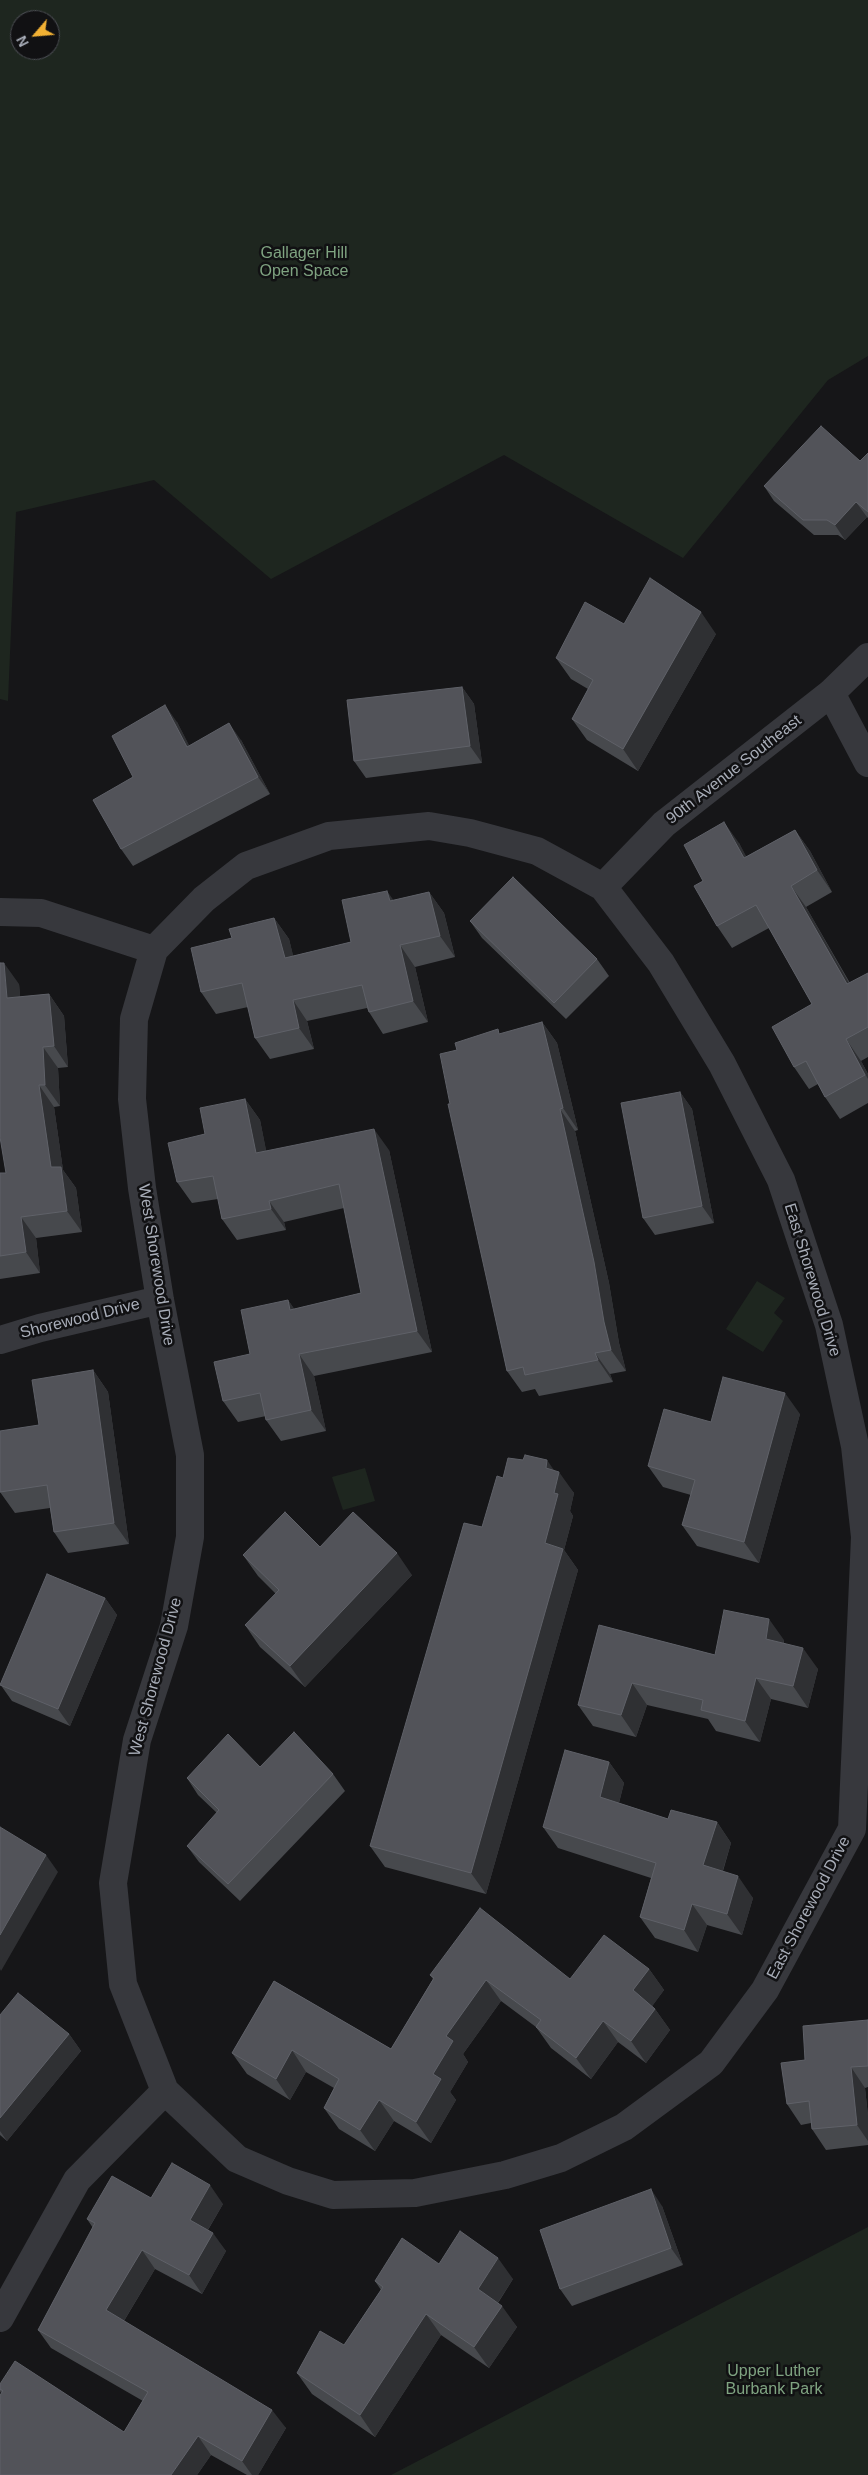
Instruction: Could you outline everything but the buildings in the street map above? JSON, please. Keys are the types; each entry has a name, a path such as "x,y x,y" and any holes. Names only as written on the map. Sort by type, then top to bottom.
{"street":[{"name":"90th Avenue Southeast","path":"603,887 664,824 831,693 868,657"},
{"path":"831,693 868,763"},
{"name":"East Shorewood Drive","path":"329,836 429,826 470,833 537,851 603,887 661,963 722,1064 781,1180 829,1325 855,1446 865,1537 860,1830 765,1990 711,2063 624,2127 561,2158 505,2175"},
{"name":"West Shorewood Drive","path":"329,836 246,866 204,899 154,950 134,1020 132,1099 142,1188 160,1300 190,1455 190,1537 174,1626 137,1740 112,1883 123,1984 165,2091 237,2159 288,2181 333,2195 415,2193 505,2175"},
{"path":"0,912 41,913 154,950"},
{"name":"Shorewood Drive","path":"0,1340 40,1328 160,1300"},
{"path":"0,2318 28,2264 77,2180 165,2091"}],"green space":[{"name":"Gallager Hill Open Space","path":"0,0 868,0 868,356 828,380 683,558 504,455 271,579 154,480 16,512 8,701 0,699"},
{"path":"757,1281 785,1298 774,1313 783,1321 763,1352 726,1329"},
{"path":"365,1468 375,1501 343,1510 332,1477"},
{"name":"Upper Luther Burbank Park","path":"868,2227 868,2475 391,2475"}]}
